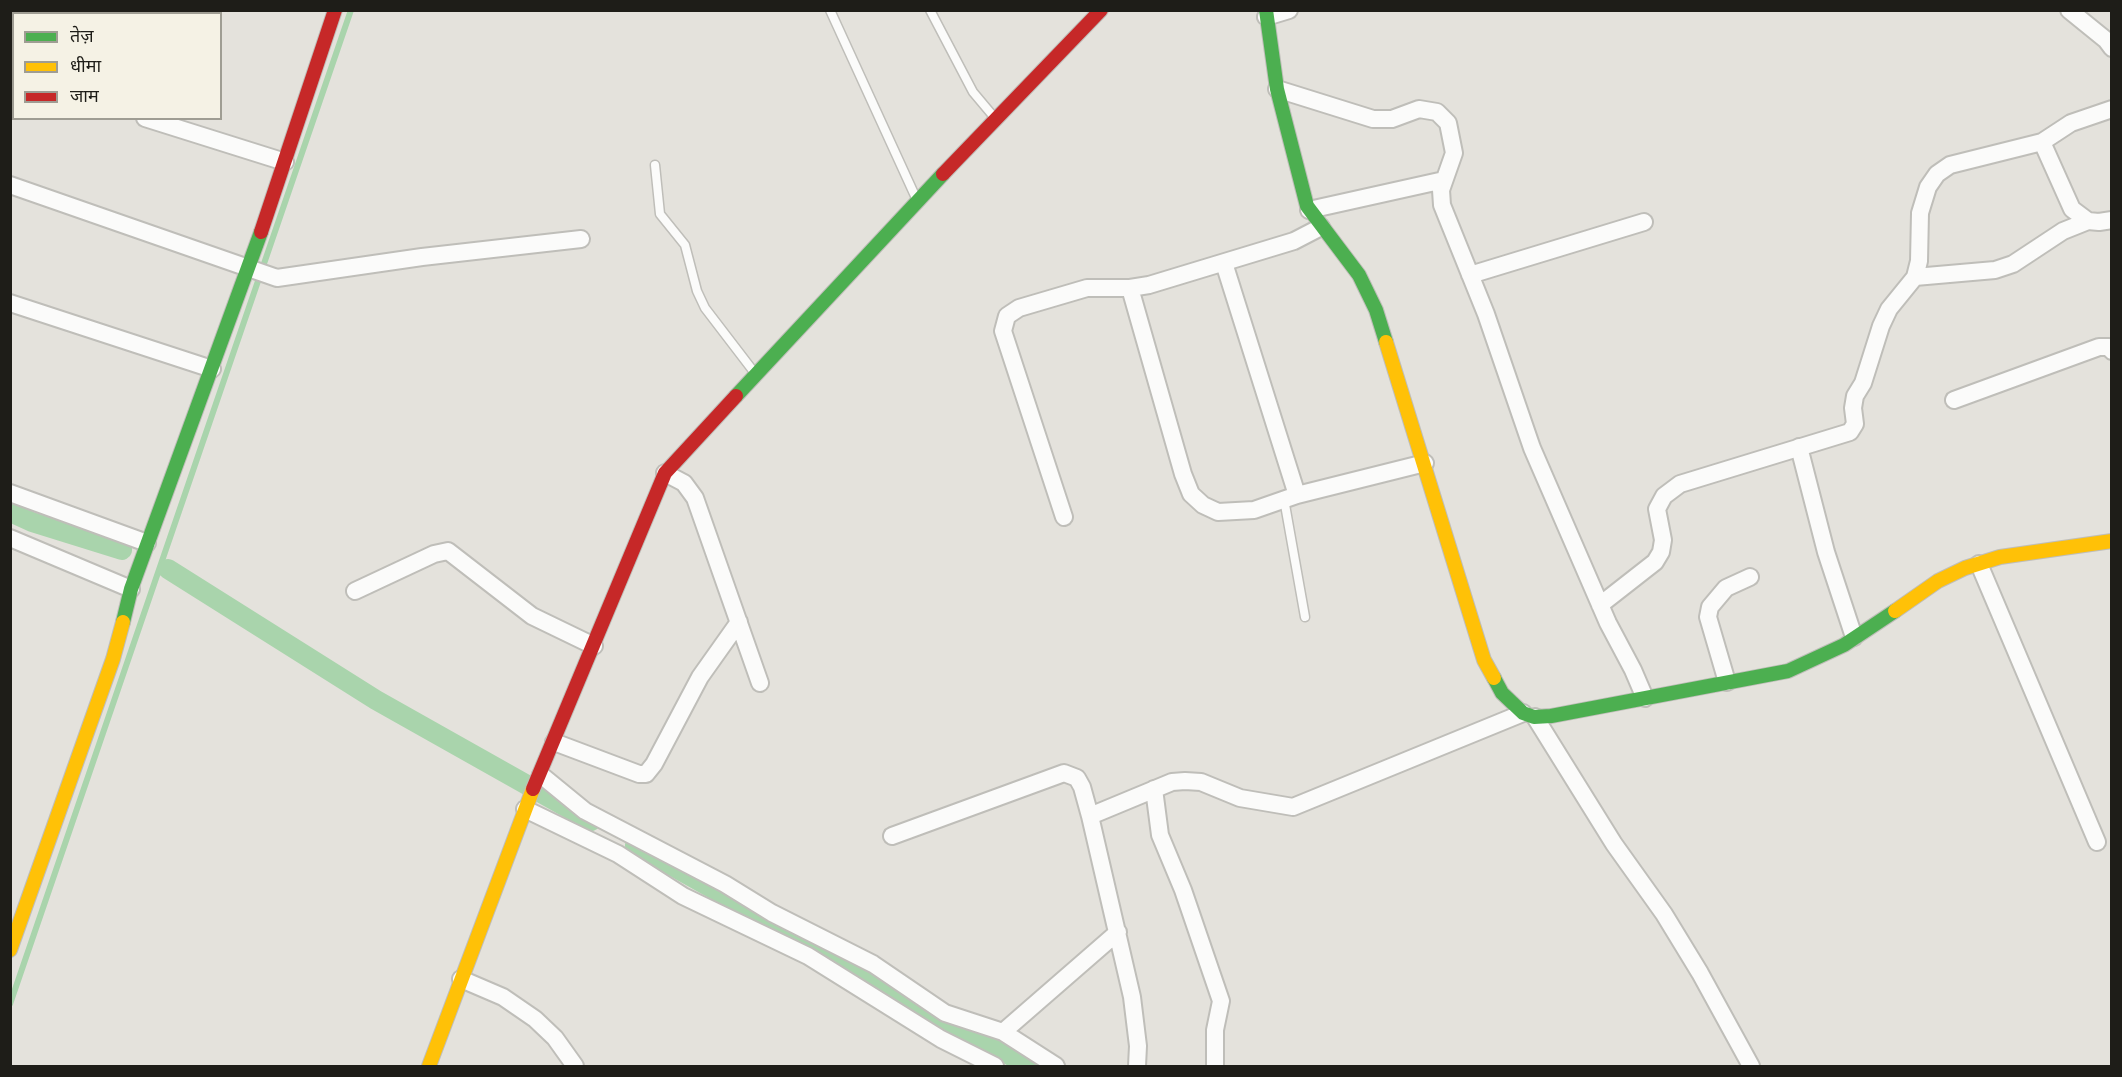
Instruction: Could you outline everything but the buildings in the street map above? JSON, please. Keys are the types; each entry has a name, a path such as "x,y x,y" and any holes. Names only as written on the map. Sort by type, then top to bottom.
{"street":[{"path":"10,950 113,659 131,589 147,543 212,369 259,271 285,162 334,10"},
{"path":"429,1066 527,805 665,473 1101,10"},
{"path":"1289,10 1266,14 1277,89 1301,189 1309,210 1359,275 1376,310 1484,660 1502,693 1529,715 1614,844 1664,914 1751,1066"},
{"path":"2069,10 2106,40 2112,48"},
{"path":"1277,89 1373,119 1392,119 1419,109 1437,112 1448,123 1453,135 1454,153 1441,189 1442,205 1470,275 1532,448 1600,604 1645,698"},
{"path":"1600,604 1647,570 1661,552 1663,540 1657,508 1664,496 1680,484 1850,432 1855,424 1853,408 1855,396 1863,383 1881,326 1889,309 1915,277 1919,261 1920,213 1928,187 1937,174 1950,165 2042,142 2071,123 2112,109"},
{"path":"151,120 285,162"},
{"path":"2042,142 2072,209 2088,221"},
{"path":"1309,210 1444,180"},
{"path":"10,185 259,271 290,278 422,257 581,239"},
{"path":"1915,277 1995,270 2013,264 2063,231 2088,221 2112,220"},
{"path":"1470,275 1644,222"},
{"path":"1064,516 1003,331 1007,316 1019,308 1088,288 1130,288 1224,263 1294,241 1321,226"},
{"path":"1224,263 1290,497"},
{"path":"1130,288 1191,494 1203,505 1218,512 1254,510 1290,497 1425,463"},
{"path":"10,303 212,369"},
{"path":"1954,400 2099,348 2109,347 2112,351"},
{"path":"1799,447 1826,552 1854,637"},
{"path":"665,473 684,483 695,498 760,683"},
{"path":"10,493 147,543"},
{"path":"1090,816 1172,782 1201,782 1240,798 1274,806 1293,807 1529,715 1551,716 1788,671 1821,657 1938,581 1979,564 2000,557 2112,541"},
{"path":"12,545 131,589"},
{"path":"355,591 434,554 448,551 532,616 594,646"},
{"path":"1979,564 2097,842"},
{"path":"1727,682 1708,617 1710,607 1726,588 1750,577"},
{"path":"554,742 639,774 645,774 654,764 700,677 739,622"},
{"path":"892,836 1064,774 1077,778 1082,787 1090,816 1132,997 1138,1046 1137,1066"},
{"path":"539,780 585,811 715,879 772,913 873,964 945,1013 1003,1032 1056,1066"},
{"path":"1154,789 1160,835 1183,890 1221,1001 1221,1010 1215,1030 1215,1066"},
{"path":"527,805 618,854 683,896 808,956 941,1039 995,1066"},
{"path":"1003,1032 1118,932"},
{"path":"461,979 503,997 535,1019 555,1038 575,1066"}],"lane":[{"path":"830,10 918,202"},
{"path":"930,10 973,92 996,119"},
{"path":"655,165 660,214 685,245 697,291 705,308 724,336 756,375"},
{"path":"1290,497 1305,617"}],"waterway":[{"path":"10,1004 351,10"},
{"path":"10,512 32,522 122,550"},
{"path":"168,569 376,700 591,821"},
{"path":"635,845 1029,1066"}],"traffic: fast":[{"path":"1266,10 1277,89 1307,206 1359,275 1376,310 1386,342"},
{"path":"736,396 943,174"},
{"path":"123,622 131,589 261,232"},
{"path":"1494,678 1502,693 1523,713 1534,717 1551,716 1788,671 1844,645 1895,611"}],"traffic: slow":[{"path":"1386,342 1484,660 1494,678"},
{"path":"1895,611 1938,581 1965,568 2000,557 2112,541"},
{"path":"10,950 113,659 123,622"},
{"path":"429,1066 533,789"}],"traffic: jam":[{"path":"261,232 335,10"},
{"path":"943,174 1101,10"},
{"path":"533,789 665,473 736,396"}]}
